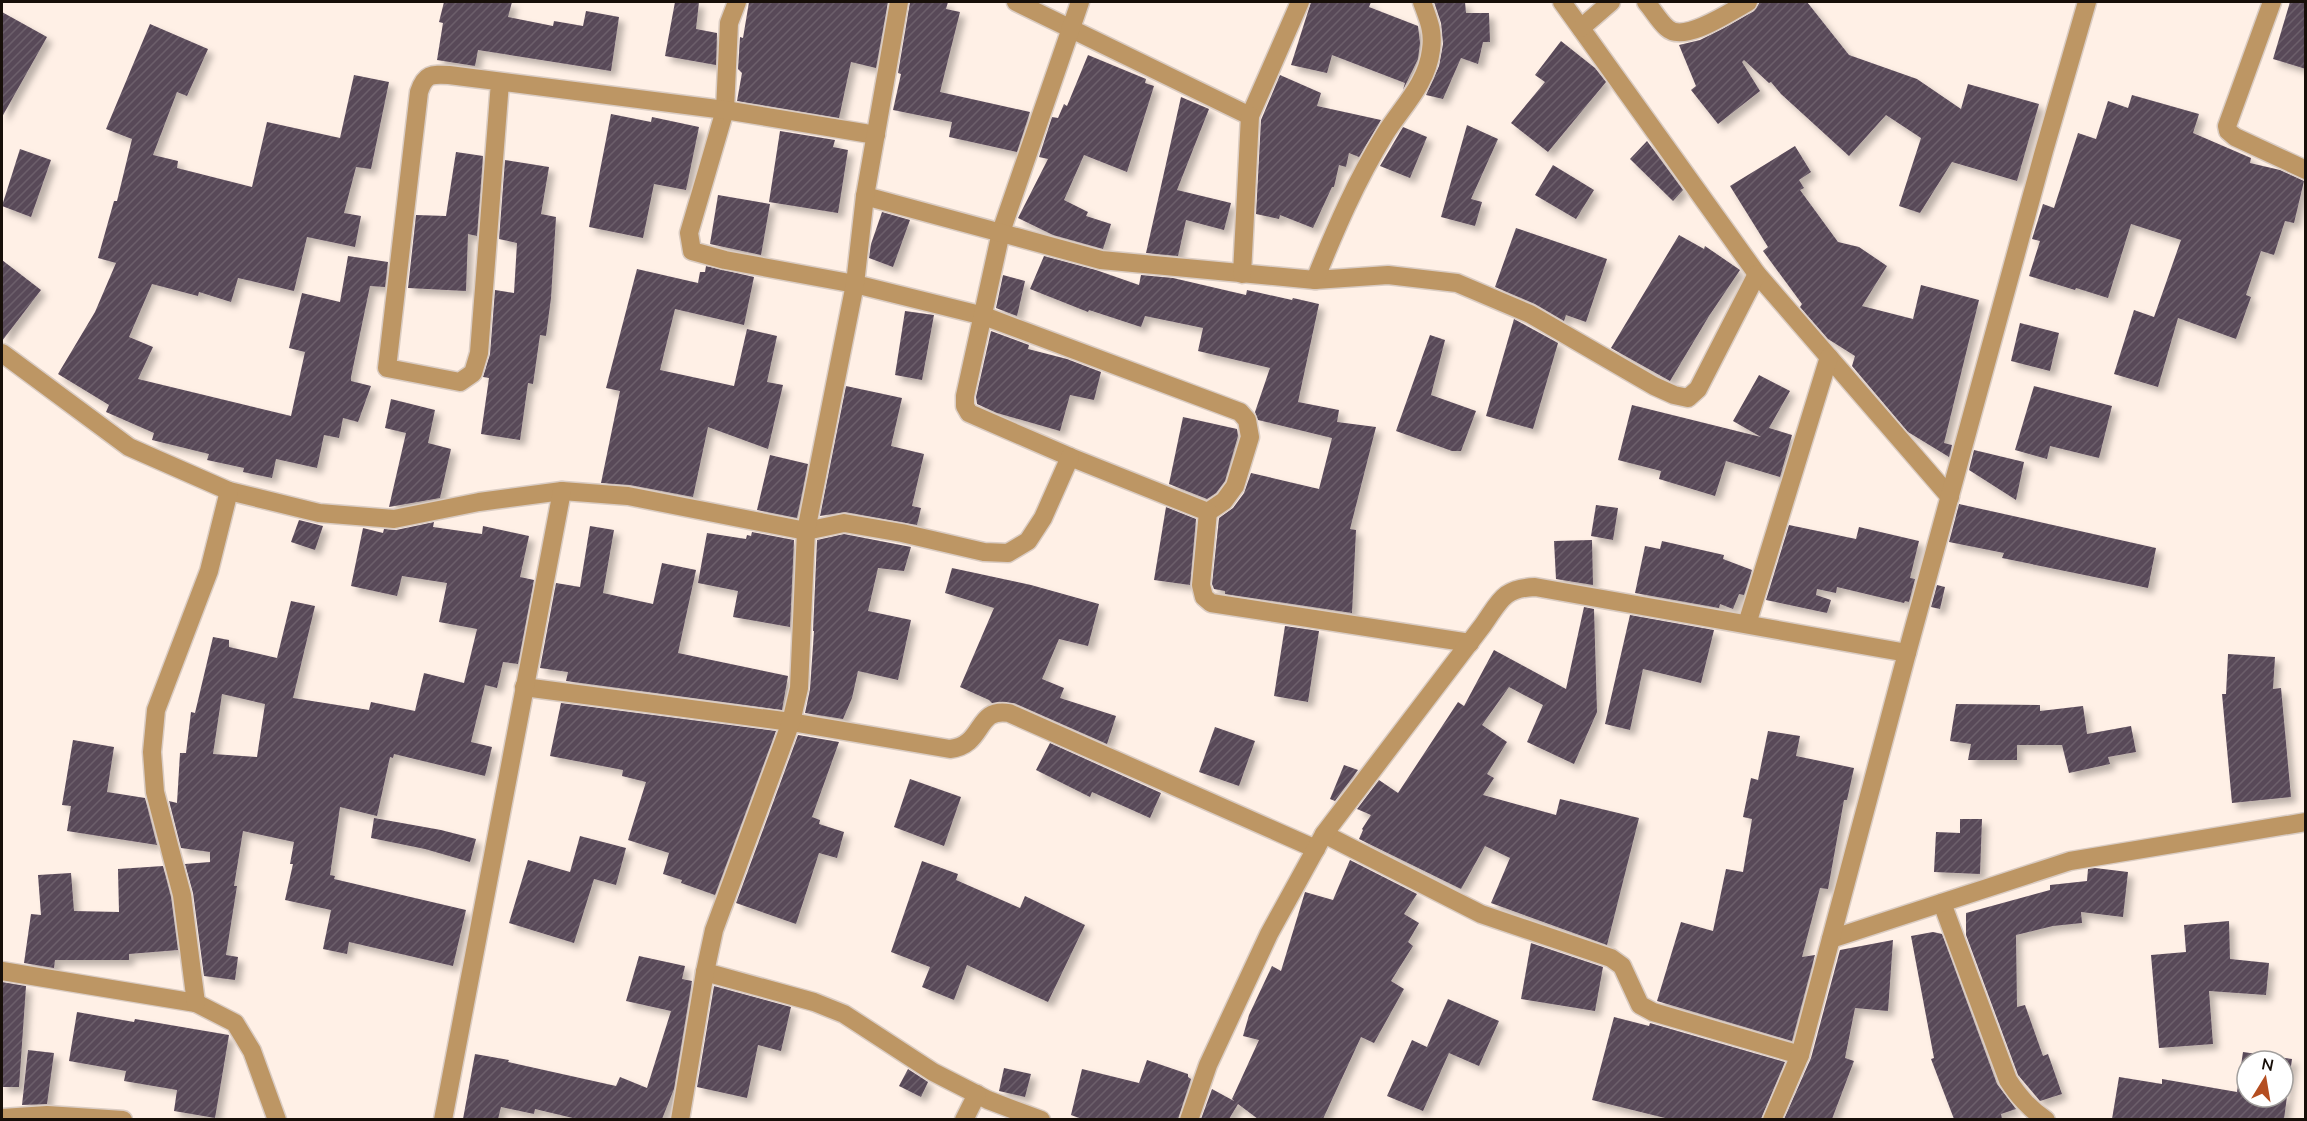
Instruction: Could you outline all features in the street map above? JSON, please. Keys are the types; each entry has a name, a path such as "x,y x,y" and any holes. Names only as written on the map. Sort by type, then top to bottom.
{"street":[{"path":"737,2 729,23 725,111 689,233 692,251 725,260 855,284 984,316 1240,412 1247,420 1250,437 1235,486 1224,501 1208,512"},
{"path":"680,1119 705,972 718,920 791,723 798,688 806,531 855,284 865,196 899,2"},
{"path":"1016,2 1071,26 1250,116"},
{"path":"1080,2 1000,232 984,316 965,396 965,406 969,413 1070,457 1208,512"},
{"path":"1242,274 1250,116 1300,2"},
{"path":"1562,2 1757,274 1950,496"},
{"path":"1581,28 1611,2"},
{"path":"1646,2 1668,30 1678,33 1695,31 1748,2"},
{"path":"1772,1119 1800,1054 1907,653 2087,2"},
{"path":"2271,2 2227,126 2228,131 2235,138 2306,170"},
{"path":"1315,280 1347,202 1386,133 1422,82 1431,52 1433,29 1420,3"},
{"path":"500,82 480,353 473,373 460,382 387,368 419,92 423,81 433,74 500,82 725,111 876,135"},
{"path":"865,196 1101,260 1315,280 1388,275 1457,283 1530,314 1654,386 1674,395 1688,398 1698,389 1757,274"},
{"path":"2,354 129,447 229,491 319,513 394,519 479,502 562,491 628,496 806,531 844,523 902,533 984,552 1008,553 1028,541 1043,518 1070,457"},
{"path":"1747,624 1829,357"},
{"path":"196,1003 182,895 155,792 152,752 156,710 209,571 229,491"},
{"path":"443,1119 562,491"},
{"path":"1208,512 1201,585 1204,597 1211,603 1470,644"},
{"path":"1189,1119 1208,1065 1269,934 1320,842 1470,644 1505,594 1521,588 1536,587 1907,653"},
{"path":"524,687 791,723 950,749 969,743 992,713 1009,713 1320,842 1481,914 1611,958 1622,966 1640,1005 1653,1012 1800,1054"},
{"path":"1831,939 2070,861 2306,822"},
{"path":"1942,903 2008,1080 2020,1099 2030,1109 2046,1119"},
{"path":"2,971 196,1003 235,1023 252,1051 277,1119"},
{"path":"705,972 814,1002 844,1014 915,1061 977,1094 1041,1119"},
{"path":"964,1119 977,1094"},
{"path":"2,1118 47,1115 123,1119"}],"building":[{"path":"444,2 512,2 508,17 553,26 554,21 583,26 586,11 619,17 611,71 478,50 475,66 437,60 443,23 439,22"},
{"path":"675,2 699,2 696,29 717,33 716,65 665,56"},
{"path":"749,2 888,2 876,68 851,62 839,118 737,101 742,73 738,69 740,37 743,38"},
{"path":"910,2 948,2 946,9 960,12 940,92 1030,112 1017,152 949,137 952,122 893,110 901,74 898,73"},
{"path":"1311,2 1371,2 1369,7 1418,26 1420,43 1418,59 1403,90 1405,83 1332,55 1327,73 1291,65"},
{"path":"1434,2 1465,2 1466,13 1489,13 1490,42 1483,42 1478,64 1461,58 1443,99 1426,95 1439,66 1443,44 1441,23"},
{"path":"1760,2 1807,2 1849,55 1917,79 1961,109 1968,84 2039,104 2017,181 1952,162 1920,213 1899,206 1921,138 1886,115 1849,156 1781,94 1771,82 1769,83 1744,60 1742,62 1760,91 1718,124 1691,90 1696,86 1679,45 1700,40 1724,28 1754,11"},
{"path":"2290,2 2306,2 2306,69 2273,59"},
{"path":"2,12 47,37 2,117"},
{"path":"150,24 208,49 187,96 177,92 153,155 178,161 177,168 252,187 267,122 340,138 354,75 389,82 371,169 356,167 344,213 361,216 355,247 307,237 294,291 238,278 231,302 199,292 198,296 152,284 129,337 153,347 138,379 291,416 305,352 289,348 302,293 340,302 348,256 388,262 385,287 370,286 351,377 351,381 371,386 358,422 343,418 339,438 324,435 317,468 276,459 272,478 243,472 244,468 207,460 209,454 152,440 154,433 106,412 109,405 58,374 95,312 116,263 98,258 114,201 117,201 132,139 106,129"},
{"path":"1561,41 1595,68 1606,82 1548,152 1511,123 1545,82 1535,75"},
{"path":"1088,55 1146,79 1145,83 1154,86 1127,172 1084,155 1064,200 1088,212 1086,216 1111,224 1103,249 1053,235 1018,218 1048,159 1039,157 1052,117 1058,118 1064,104 1067,106"},
{"path":"1280,75 1321,93 1317,106 1381,120 1359,157 1349,153 1346,167 1339,165 1334,187 1313,228 1280,215 1279,219 1256,214 1261,120"},
{"path":"2132,95 2199,114 2193,133 2251,158 2250,163 2280,170 2304,181 2294,223 2285,221 2274,255 2261,251 2246,295 2251,297 2236,339 2178,318 2158,387 2114,374 2134,310 2154,317 2181,240 2131,224 2108,298 2029,276 2040,241 2032,239 2043,204 2054,208 2078,133 2096,139 2108,101 2128,108"},
{"path":"1181,97 1209,109 1177,190 1231,203 1224,230 1186,220 1178,256 1146,253"},
{"path":"611,114 651,122 652,117 699,127 686,190 654,184 643,238 589,227"},
{"path":"1467,125 1498,139 1471,199 1482,202 1475,226 1441,217"},
{"path":"1403,127 1427,137 1410,178 1380,166"},
{"path":"780,131 835,140 833,147 848,150 838,213 769,202"},
{"path":"1647,141 1683,190 1673,201 1630,159"},
{"path":"1795,146 1811,172 1799,180 1804,188 1800,190 1838,242 1859,247 1887,266 1862,306 1913,319 1921,285 1979,300 1944,443 1952,445 1949,457 1908,432 1852,366 1855,356 1828,339 1800,307 1802,304 1763,251 1768,247 1730,186"},
{"path":"20,149 51,160 31,217 2,206"},
{"path":"456,152 483,156 477,236 468,234 466,291 408,288 416,215 446,216"},
{"path":"505,160 549,167 541,214 556,217 551,298 546,336 540,335 533,384 528,383 520,440 481,434 489,378 483,377 490,354 495,290 514,293 517,243 499,239"},
{"path":"1553,165 1594,190 1576,219 1535,195"},
{"path":"718,195 770,204 761,255 710,244"},
{"path":"882,212 910,220 893,267 869,258 871,244"},
{"path":"1516,228 1607,259 1586,322 1566,315 1564,321 1535,304 1495,287"},
{"path":"1679,235 1704,249 1705,246 1740,270 1670,381 1611,348"},
{"path":"1044,256 1139,285 1141,275 1173,278 1246,295 1247,290 1319,304 1298,402 1339,410 1337,422 1376,427 1350,529 1356,530 1352,613 1225,594 1225,591 1214,589 1212,584 1219,518 1233,508 1244,493 1251,473 1319,489 1332,438 1258,420 1255,412 1270,368 1198,351 1203,328 1145,316 1141,327 1089,310 1088,312 1030,289"},
{"path":"2,260 41,290 2,341"},
{"path":"706,266 754,277 744,325 675,309 660,370 734,386 747,329 777,336 767,382 783,385 768,449 708,427 693,497 630,485 601,483 620,391 606,388 637,269 698,283 700,272 705,272"},
{"path":"1003,275 1025,281 1017,316 996,308"},
{"path":"905,311 934,315 922,380 895,375"},
{"path":"1514,319 1558,343 1533,429 1486,416"},
{"path":"2020,323 2059,333 2050,371 2011,361"},
{"path":"991,331 1029,345 1028,349 1067,359 1101,372 1094,400 1070,395 1060,431 997,413 977,404 976,397"},
{"path":"1430,335 1445,340 1431,395 1476,411 1461,451 1452,451 1396,431"},
{"path":"1759,375 1790,391 1769,428 1792,435 1780,477 1726,461 1715,496 1659,479 1661,471 1618,460 1632,405 1761,437 1733,421"},
{"path":"846,386 902,398 891,446 924,454 912,506 921,508 917,525 845,512 820,516"},
{"path":"2034,386 2112,406 2099,458 2050,446 2047,459 2015,450"},
{"path":"391,399 435,410 428,443 451,449 440,498 389,507 406,433 385,428"},
{"path":"1183,417 1237,429 1238,436 1225,481 1216,493 1207,499 1169,484"},
{"path":"1974,450 2024,462 2016,500 1969,470"},
{"path":"770,455 808,464 797,518 757,510"},
{"path":"1959,504 2156,548 2148,588 2002,558 2004,553 1949,542"},
{"path":"1596,505 1618,508 1613,540 1591,536"},
{"path":"1166,507 1196,519 1190,585 1154,580"},
{"path":"299,520 323,526 315,550 291,542"},
{"path":"434,522 433,527 482,534 483,526 529,536 520,577 534,580 518,664 503,662 497,688 485,685 471,742 492,747 485,776 394,754 393,758 390,757 377,816 340,807 330,875 335,876 334,879 466,910 453,966 349,942 347,954 323,949 331,910 285,900 293,864 290,864 294,842 243,831 226,955 238,957 235,980 204,976 193,893 185,864 210,862 210,852 181,848 169,801 177,803 180,753 186,753 191,712 195,713 213,637 229,640 229,647 277,658 291,601 315,606 293,698 369,710 371,702 415,711 424,673 464,683 477,629 439,622 447,583 402,576 397,596 351,586 363,528 383,533 384,529 396,530","holes":["222,694 265,704 257,757 213,754"]},
{"path":"1789,525 1856,539 1859,527 1919,541 1910,578 1915,579 1909,602 1904,603 1837,587 1836,593 1817,589 1816,595 1831,600 1827,613 1766,600"},
{"path":"590,526 614,530 603,593 653,604 662,563 696,570 678,653 788,676 782,710 566,681 568,672 540,668 556,583 580,587"},
{"path":"752,532 794,540 790,627 733,617 738,591 698,583 707,533 746,539 747,535 751,536"},
{"path":"844,534 911,547 904,571 878,568 868,611 911,620 898,680 858,671 852,698 843,719 805,713 810,689 817,540"},
{"path":"1592,540 1593,585 1556,579 1554,541"},
{"path":"1662,541 1724,555 1723,559 1752,570 1744,595 1739,594 1733,609 1720,604 1719,608 1635,593 1645,546 1660,549"},
{"path":"952,568 1031,585 1099,604 1088,646 1059,639 1042,679 1064,688 1060,698 1116,716 1107,744 1014,703 992,703 960,687 994,608 945,593"},
{"path":"1937,585 1945,587 1940,609 1931,607"},
{"path":"1584,607 1594,609 1597,712 1574,764 1527,742 1543,705 1509,687 1482,725 1507,742 1487,774 1494,778 1483,795 1556,815 1560,799 1639,818 1607,945 1491,903 1510,858 1485,846 1461,889 1359,839 1371,815 1357,809 1379,780 1398,793 1458,702 1464,706 1494,650 1566,689"},
{"path":"1630,615 1714,630 1701,683 1643,669 1630,730 1605,724"},
{"path":"1285,626 1319,631 1308,702 1274,696"},
{"path":"2228,654 2275,657 2273,689 2281,688 2291,797 2232,803 2222,694 2226,694"},
{"path":"561,703 776,731 715,895 663,874 669,853 628,840 646,782 622,776 623,770 550,756"},
{"path":"1956,704 2040,705 2040,711 2083,706 2087,734 2131,726 2136,752 2108,757 2110,764 2069,773 2062,745 2017,745 2017,760 1968,760 1971,744 1950,741"},
{"path":"1215,727 1255,741 1239,786 1199,772"},
{"path":"1768,731 1800,736 1796,756 1854,768 1847,800 1844,800 1828,889 1820,888 1802,957 1815,955 1792,1041 1657,1001 1681,922 1713,931 1726,869 1743,872 1752,819 1743,817 1751,778 1758,780"},
{"path":"798,735 839,742 812,817 820,820 819,824 844,832 837,858 819,853 796,924 736,903"},
{"path":"73,740 114,747 107,792 145,798 157,845 67,831 71,806 62,805"},
{"path":"1050,743 1161,793 1150,818 1092,792 1090,797 1036,770"},
{"path":"1344,765 1358,770 1335,801 1330,799"},
{"path":"910,779 961,797 944,846 894,827"},
{"path":"374,818 476,839 470,862 425,849 371,838"},
{"path":"1960,819 1982,819 1980,874 1934,872 1936,832 1960,833"},
{"path":"580,836 626,848 616,885 594,879 574,943 509,923 528,860 570,872"},
{"path":"1350,860 1417,894 1404,914 1419,923 1408,942 1413,946 1391,981 1404,989 1374,1043 1361,1037 1323,1119 1258,1119 1238,1104 1229,1119 1201,1119 1212,1089 1234,1101 1232,1099 1259,1040 1243,1036 1249,1015 1272,966 1281,971 1305,892 1333,900"},
{"path":"922,861 958,874 956,880 1020,908 1025,896 1085,925 1048,1002 967,965 954,1000 922,987 930,967 891,952"},
{"path":"163,866 171,897 178,950 129,954 129,960 55,960 54,968 24,963 31,914 41,915 38,875 71,873 74,911 119,912 118,869"},
{"path":"2088,869 2128,872 2123,917 2081,912 2082,923 2053,926 2016,935 2017,1007 2025,1005 2043,1056 2048,1054 2062,1094 2040,1101 2018,1075 1966,935 1966,913 2050,890 2050,885 2087,881"},
{"path":"2229,921 2230,959 2269,963 2266,995 2209,991 2213,1044 2159,1048 2151,955 2186,952 2184,925"},
{"path":"1933,932 1942,934 1997,1084 2016,1109 2001,1114 2002,1119 1954,1119 1931,1059 1934,1058 1911,936"},
{"path":"1893,940 1888,1011 1855,1008 1845,1058 1854,1061 1832,1119 1784,1119 1811,1058 1840,950"},
{"path":"1531,943 1603,967 1595,1011 1521,999"},
{"path":"639,956 685,966 682,979 692,981 674,1089 662,1119 577,1119 535,1109 534,1114 501,1107 498,1119 463,1119 475,1054 616,1086 620,1077 647,1088 671,1011 626,1001"},
{"path":"2,982 26,986 19,1087 2,1087"},
{"path":"714,986 791,1007 781,1051 758,1045 747,1098 697,1087"},
{"path":"1448,999 1499,1021 1479,1066 1449,1053 1423,1111 1387,1096 1412,1040 1427,1047"},
{"path":"77,1012 229,1035 215,1118 174,1111 177,1090 124,1081 126,1071 69,1061"},
{"path":"1614,1017 1649,1026 1650,1023 1785,1062 1761,1119 1669,1119 1592,1100"},
{"path":"28,1050 54,1053 47,1104 22,1105"},
{"path":"1147,1060 1188,1074 1191,1079 1178,1119 1082,1119 1071,1115 1082,1069 1139,1083"},
{"path":"1004,1068 1031,1074 1025,1097 999,1091"},
{"path":"908,1069 928,1082 921,1097 899,1086"},
{"path":"2119,1077 2162,1084 2162,1079 2235,1092 2235,1109 2285,1109 2284,1119 2112,1119"}]}
